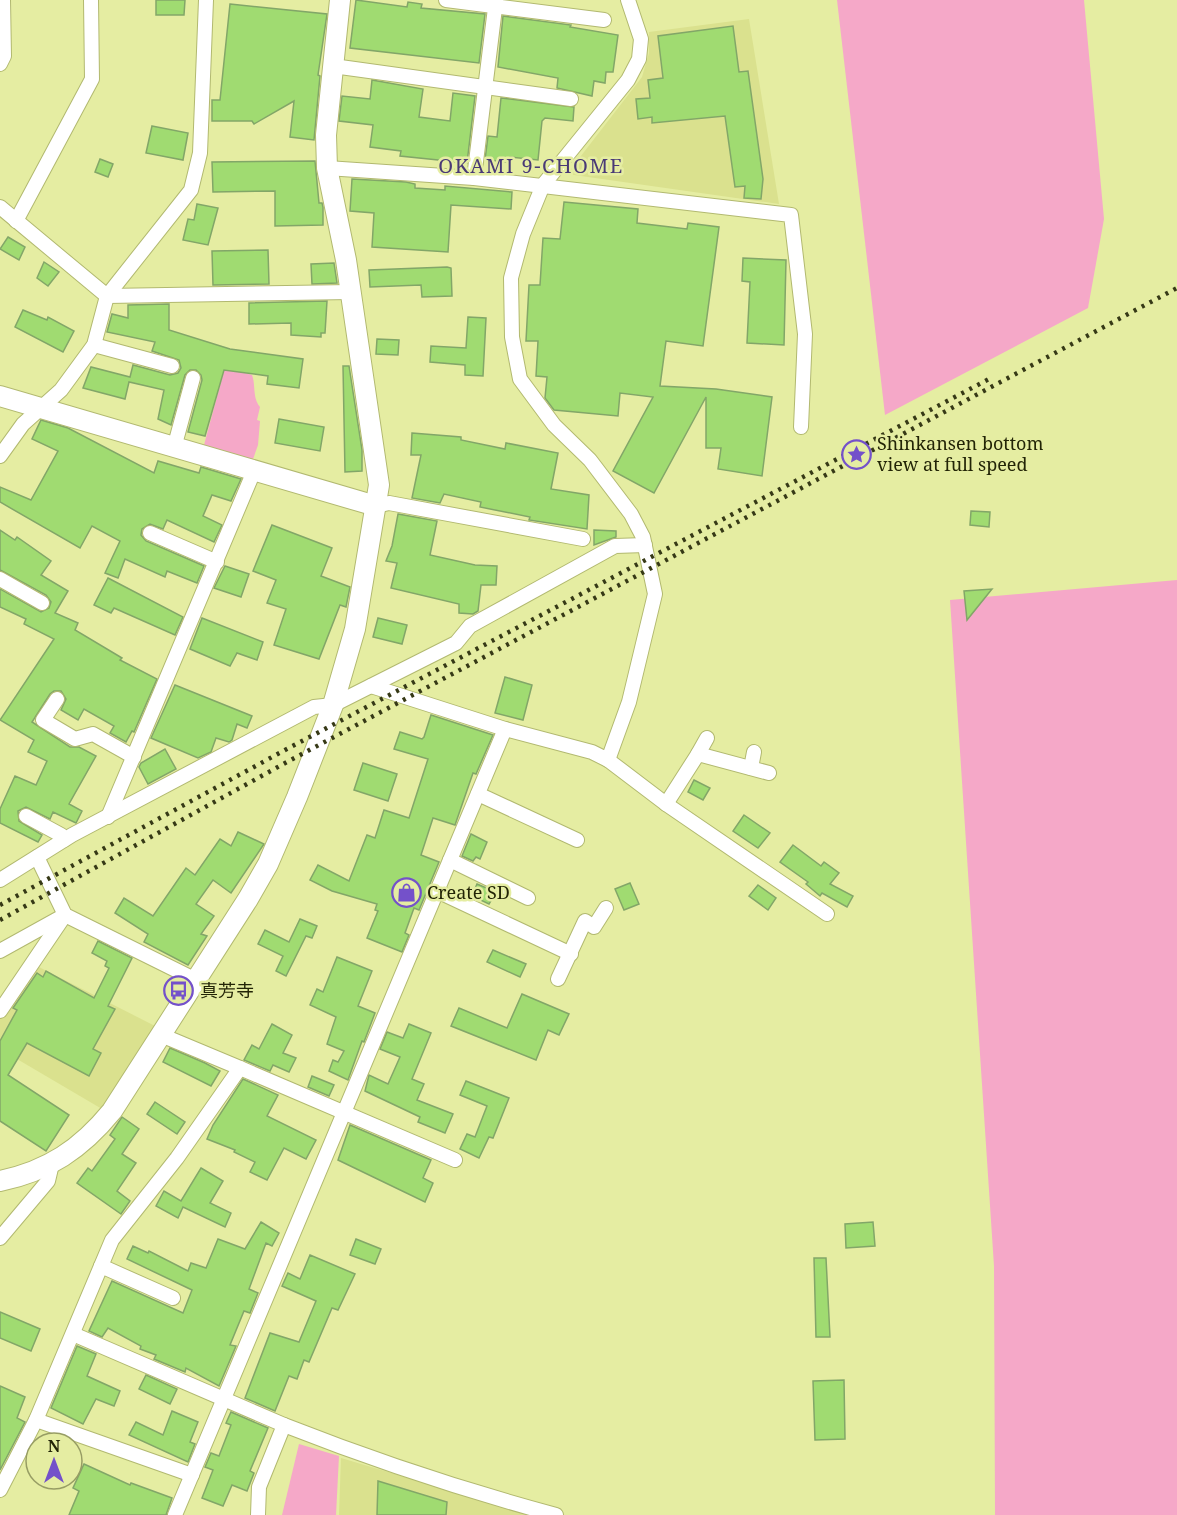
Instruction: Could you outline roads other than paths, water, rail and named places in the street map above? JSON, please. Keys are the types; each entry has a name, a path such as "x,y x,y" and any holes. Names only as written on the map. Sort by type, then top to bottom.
{"street":[{"path":"0,64 4,56 3,0"},
{"path":"16,221 92,79 91,0"},
{"path":"0,456 23,424 61,390 94,345 108,296 182,204 195,179 200,153 206,0"},
{"path":"0,1181 35,1172 52,1164 93,1134 111,1111 161,1035 268,864 333,705 355,629 379,485 351,292 327,168 326,135 340,0"},
{"path":"446,0 495,3 604,20"},
{"path":"561,15 562,0"},
{"path":"608,760 629,702 655,594 645,545 632,514 590,459 554,425 520,379 512,337 511,278 523,234 543,186 628,80 639,59 641,39 628,0"},
{"path":"474,178 495,3"},
{"path":"333,66 571,99"},
{"path":"327,168 474,178 791,215 805,334 801,427"},
{"path":"0,207 108,296 351,292"},
{"path":"94,345 172,366"},
{"path":"174,448 193,378"},
{"path":"0,396 376,506 389,502 472,512 583,539"},
{"path":"108,817 255,471"},
{"path":"150,533 217,562"},
{"path":"0,880 64,840 314,706 333,705 456,643 470,626 615,546 645,545"},
{"path":"0,579 42,603"},
{"path":"371,686 505,729 592,752 608,760 666,804 828,914"},
{"path":"57,699 43,720 75,739 93,734 134,757"},
{"path":"175,1515 505,729"},
{"path":"666,804 707,738"},
{"path":"751,768 754,752"},
{"path":"698,754 769,773"},
{"path":"478,794 563,827 577,840"},
{"path":"26,816 61,835 64,840"},
{"path":"37,857 65,915 196,980"},
{"path":"450,860 528,898"},
{"path":"437,891 571,954"},
{"path":"558,979 585,921 594,927 606,908"},
{"path":"0,951 65,915"},
{"path":"0,1011 65,915"},
{"path":"161,1035 455,1160"},
{"path":"0,1490 36,1420 112,1240 177,1158 240,1068"},
{"path":"0,1238 48,1180 52,1164"},
{"path":"101,1266 153,1296 173,1298"},
{"path":"73,1334 368,1459 489,1497 556,1515"},
{"path":"36,1420 192,1475"},
{"path":"258,1515 259,1488 284,1425"}],"railway":[{"path":"0,920 287,762 1177,288"},
{"path":"0,905 285,750 989,379"}],"place":[{"name":"Shinkansen bottom view at full speed","path":"856,454"},
{"name":"Create SD","path":"406,893"},
{"name":"真芳寺","path":"179,991"}],"district":[{"name":"OKAMI 9-CHOME","path":"531,166"}]}
